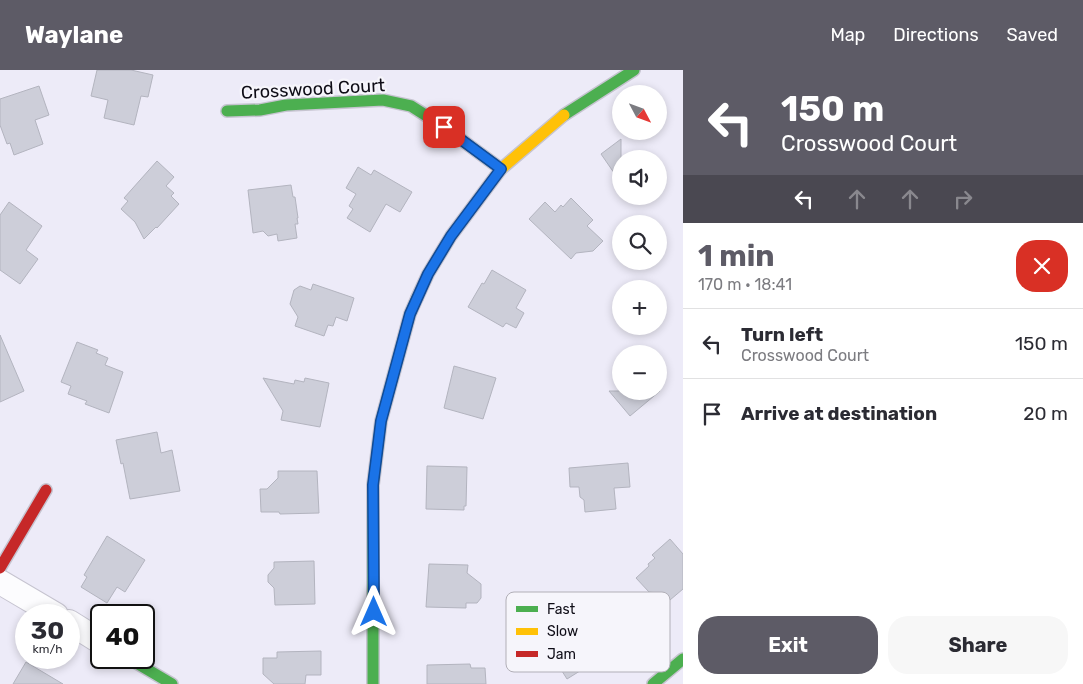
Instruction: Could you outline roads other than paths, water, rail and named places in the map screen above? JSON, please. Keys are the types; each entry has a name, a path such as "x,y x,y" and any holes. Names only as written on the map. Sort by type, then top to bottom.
{"street":[{"path":"374,684 373,485 381,421 410,314 428,274 451,236 501,169 557,119 634,70"},
{"name":"Crosswood Court","path":"227,111 260,110 286,105 383,100 411,106 444,127 501,169"},
{"path":"0,568 46,490"},
{"path":"0,582 37,604"},
{"path":"670,669 683,659"},
{"path":"147,669 172,684"},
{"path":"652,684 667,672"}]}
